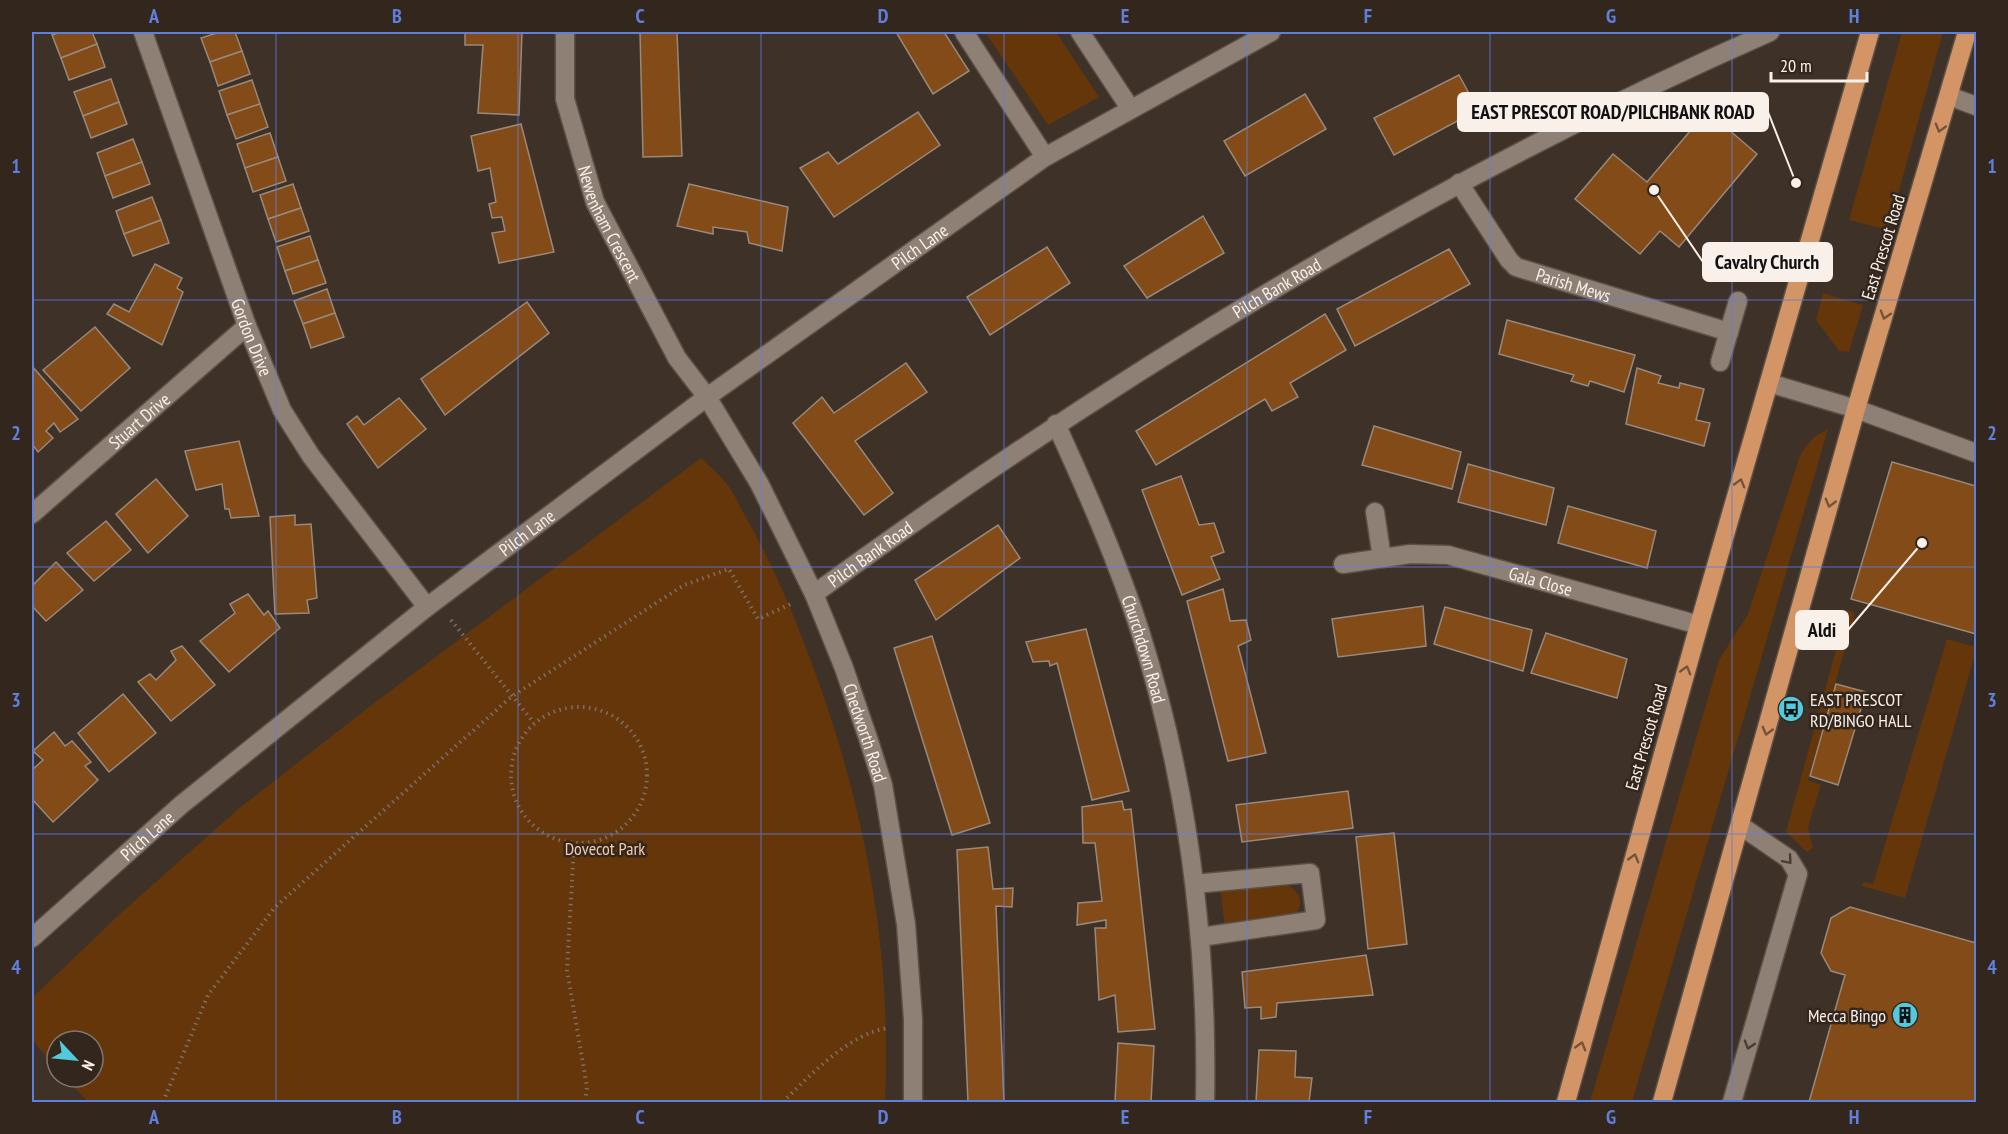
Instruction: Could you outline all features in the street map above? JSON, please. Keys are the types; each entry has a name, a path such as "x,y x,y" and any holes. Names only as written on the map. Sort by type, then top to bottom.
{"highway":[{"name":"East Prescot Road","path":"1566,1102 1699,625 1870,32"},
{"name":"East Prescot Road","path":"1662,1102 1856,409 1967,32"}],"street":[{"name":"Gordon Drive","path":"142,32 248,326 282,410 310,456 431,604"},
{"name":"Newenham Crescent","path":"565,32 564,99 595,202 677,358 707,396"},
{"path":"964,32 1045,157"},
{"path":"1080,32 1130,108"},
{"name":"Pilch Lane","path":"32,938 182,805 431,604 707,396 1045,157 1271,32"},
{"name":"Pilch Bank Road","path":"814,594 1056,424 1208,327 1459,183 1707,59 1770,32"},
{"path":"1949,96 1977,106"},
{"name":"Parish Mews","path":"1459,183 1509,260 1516,267 1729,332"},
{"path":"1720,362 1738,301"},
{"name":"Stuart Drive","path":"32,514 248,326"},
{"path":"1769,383 1856,409 1977,453"},
{"name":"Chedworth Road","path":"707,396 759,483 814,594 844,668 883,785 906,924 913,1027 913,1102"},
{"name":"Churchdown Road","path":"1056,424 1095,509 1139,630 1164,718 1195,884 1201,936 1205,1000 1205,1102"},
{"path":"1374,512 1382,558"},
{"name":"Gala Close","path":"1343,564 1410,554 1448,555 1699,625"},
{"path":"1732,1102 1798,874 1790,860 1741,825"},
{"path":"1195,884 1310,873 1316,920 1201,936"}],"path":[{"path":"163,1102 208,995 275,907 511,697 684,585 729,569 758,619 814,594"},
{"path":"431,604 534,723"},
{"path":"575,706 597,709 618,718 634,734 644,753 648,776 644,798 633,818 617,833 596,842 574,844 552,839 532,826 518,808 511,786 511,763 519,741 534,723 553,712 575,706"},
{"path":"574,844 567,970 586,1088 585,1102"},
{"path":"783,1102 837,1053 872,1032 913,1027"}],"green space":[{"path":"985,32 1056,32 1099,97 1048,125"},
{"path":"1902,32 1943,32 1888,230 1849,220"},
{"path":"1823,293 1863,305 1849,352 1839,351 1816,320"},
{"path":"1828,429 1632,1102 1590,1102 1719,660 1748,614 1801,453 1814,437"},
{"name":"Dovecot Park","path":"701,458 730,488 768,560 821,687 839,745 868,862 877,920 884,980 885,1102 88,1102 76,1089 105,1089 105,1029 45,1029 45,1055 32,1040 32,998 122,912 237,810 369,707"},
{"path":"1847,610 1855,613 1808,780 1821,785 1808,827 1813,848 1807,852 1786,832"},
{"path":"1947,639 1976,647 1976,651 1905,898 1862,886 1864,882 1873,884"},
{"path":"1284,884 1294,889 1299,897 1300,907 1293,916 1225,927 1220,889"}],"building":[{"path":"61,32 92,32 97,44 61,58 52,35"},
{"path":"220,32 235,32 242,51 210,62 201,38"},
{"path":"465,32 522,32 519,115 478,113 483,45 465,45"},
{"path":"640,32 677,32 682,156 643,157"},
{"path":"896,32 944,32 969,71 933,94"},
{"path":"97,44 105,67 69,80 61,58"},
{"path":"242,51 250,74 218,86 210,62"},
{"path":"1459,75 1478,110 1394,155 1374,118"},
{"path":"111,79 119,102 83,116 74,92"},
{"path":"252,80 260,104 227,115 219,91"},
{"path":"1305,94 1326,129 1245,176 1224,141"},
{"path":"119,102 127,124 91,138 83,116"},
{"path":"260,104 268,127 236,139 227,115"},
{"path":"1707,111 1757,154 1679,247 1660,231 1640,254 1575,199 1613,154 1647,182"},
{"path":"918,112 940,145 834,217 800,168 828,152 838,164"},
{"path":"521,124 554,252 499,263 492,233 505,231 502,217 492,218 489,204 496,202 490,168 478,171 471,136"},
{"path":"270,133 278,157 245,168 237,144"},
{"path":"133,139 142,162 105,176 97,153"},
{"path":"278,157 286,181 253,192 245,168"},
{"path":"142,162 150,184 113,198 105,176"},
{"path":"293,184 301,208 268,219 260,195"},
{"path":"689,184 788,207 782,251 749,243 747,232 713,227 713,234 677,226"},
{"path":"152,197 161,220 124,234 116,211"},
{"path":"301,208 309,231 276,242 268,219"},
{"path":"1203,216 1224,253 1147,298 1124,266"},
{"path":"161,220 169,243 133,256 124,234"},
{"path":"310,236 318,260 285,271 277,247"},
{"path":"1047,247 1070,283 990,335 967,297"},
{"path":"1449,249 1470,284 1355,346 1337,309"},
{"path":"318,260 326,283 293,294 285,271"},
{"path":"155,264 182,278 177,288 183,292 162,345 107,314 114,304 129,312"},
{"path":"327,289 335,313 303,324 294,301"},
{"path":"527,302 549,333 445,415 421,379"},
{"path":"335,313 344,337 311,348 303,324"},
{"path":"1325,314 1346,350 1290,383 1298,397 1272,411 1265,399 1156,465 1136,431"},
{"path":"1507,320 1635,355 1624,392 1590,381 1588,386 1571,381 1574,375 1499,354"},
{"path":"95,327 130,368 81,411 43,370"},
{"path":"906,363 927,392 855,441 893,493 864,515 793,423 822,397 834,413"},
{"path":"32,366 78,419 60,432 54,423 46,431 53,438 38,452 32,444"},
{"path":"1637,368 1661,376 1658,383 1679,388 1680,383 1704,389 1696,420 1710,423 1704,446 1626,424"},
{"path":"399,398 426,429 378,468 347,424 357,416 364,425"},
{"path":"1374,426 1461,452 1452,489 1362,465"},
{"path":"239,441 259,516 231,518 229,509 225,509 222,484 196,490 185,451"},
{"path":"1892,462 1976,486 1976,634 1851,599"},
{"path":"1468,464 1554,488 1546,525 1458,502"},
{"path":"1181,476 1199,525 1214,523 1224,552 1211,557 1220,579 1182,595 1142,490"},
{"path":"156,479 188,516 148,553 116,514"},
{"path":"1568,506 1656,531 1647,568 1558,543"},
{"path":"295,515 295,525 311,524 317,598 307,600 309,613 275,614 270,517"},
{"path":"106,521 131,550 94,581 67,553"},
{"path":"998,525 1020,558 936,620 915,580"},
{"path":"56,562 83,590 46,621 32,606 32,586"},
{"path":"1223,589 1230,621 1246,620 1251,640 1238,646 1266,753 1228,761 1187,601"},
{"path":"248,594 264,615 268,611 280,628 229,672 200,641 235,613 230,604"},
{"path":"1423,606 1426,646 1338,657 1332,619"},
{"path":"1445,607 1532,630 1523,671 1434,644"},
{"path":"1086,629 1129,791 1092,800 1057,663 1050,666 1049,661 1033,662 1026,642"},
{"path":"1546,633 1627,659 1617,698 1531,673"},
{"path":"932,636 990,823 952,835 894,648"},
{"path":"182,646 215,685 171,721 138,682 150,674 156,680 176,660 171,651"},
{"path":"1836,684 1866,692 1838,785 1810,776"},
{"path":"123,694 156,733 109,772 78,733"},
{"path":"54,732 65,746 72,741 91,762 85,766 98,780 53,822 32,799 32,770 43,760 33,751"},
{"path":"1348,791 1353,828 1242,842 1236,805"},
{"path":"1122,801 1124,810 1131,809 1155,1029 1118,1032 1115,995 1099,1000 1095,928 1106,928 1106,920 1077,925 1078,903 1102,901 1095,843 1083,843 1082,807"},
{"path":"1394,833 1407,944 1368,949 1356,837"},
{"path":"988,847 993,889 1013,888 1012,907 996,906 1004,1102 968,1102 957,850"},
{"name":"Mecca Bingo","path":"1850,907 1976,943 1976,1102 1809,1102 1845,975 1831,971 1821,953 1831,918"},
{"path":"1366,955 1373,995 1277,1003 1276,1017 1261,1019 1261,1007 1245,1008 1242,972"},
{"path":"1118,1043 1154,1046 1151,1102 1115,1102"},
{"path":"1259,1050 1296,1051 1295,1077 1312,1078 1309,1102 1256,1102"}],"place":[{"name":"EAST PRESCOT ROAD/PILCHBANK ROAD","path":"1796,183"},
{"name":"Cavalry Church","path":"1654,190"},
{"name":"Aldi","path":"1922,543"},
{"name":"EAST PRESCOT RD/BINGO HALL","path":"1791,709"},
{"name":"Mecca Bingo","path":"1905,1015"}]}
